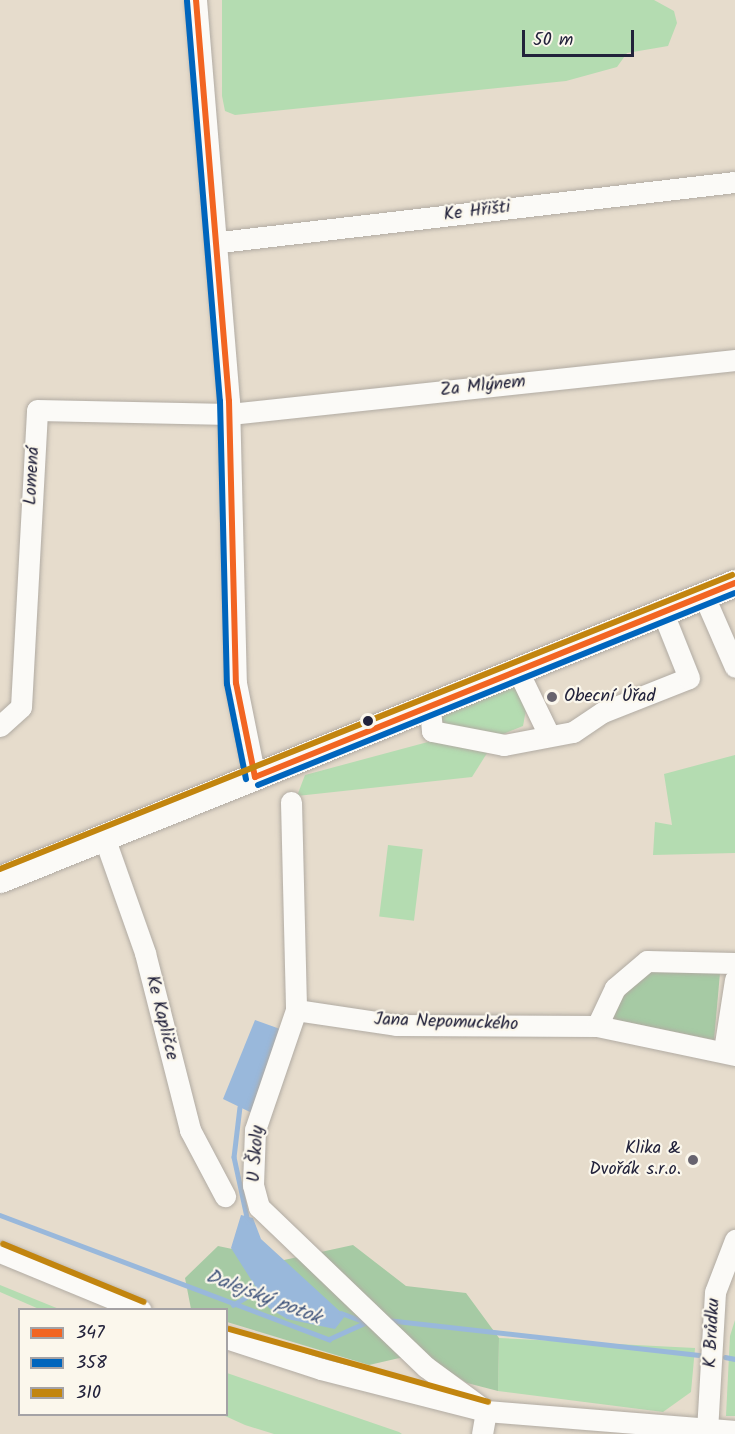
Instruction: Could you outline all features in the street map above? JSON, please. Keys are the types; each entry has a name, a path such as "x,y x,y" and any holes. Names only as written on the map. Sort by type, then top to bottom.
{"main road":[{"path":"0,879 430,708 735,583"}],"street":[{"path":"196,0 220,242 230,414 236,683 255,777"},
{"name":"Ke Hřišti","path":"220,242 735,182"},
{"name":"Za Mlýnem","path":"230,414 735,360"},
{"name":"Lomená","path":"0,726 21,707 37,410 230,414"},
{"path":"704,596 735,667"},
{"path":"430,708 432,731 504,745 573,732 603,712 689,678 663,613"},
{"path":"518,671 549,735"},
{"name":"U Školy","path":"291,802 296,1010 255,1130 253,1185 259,1207 377,1322 486,1411"},
{"name":"Ke Kapličce","path":"104,837 144,953 190,1130 225,1196"},
{"path":"597,1026 615,988 647,961 735,963"},
{"name":"Jana Nepomuckého","path":"296,1010 396,1025 597,1026 730,1053 735,980"},
{"name":"K Brůdku","path":"707,1431 715,1292 735,1240"},
{"path":"0,1252 136,1308"},
{"path":"228,1339 321,1369 486,1411 707,1431 735,1431"},
{"path":"482,1434 486,1411"}],"green space":[{"path":"222,0 654,0 674,11 677,23 668,46 627,53 617,67 566,81 235,115 225,111 222,96"},
{"path":"517,683 527,704 523,726 498,736 449,732 439,715"},
{"path":"439,739 489,750 472,777 297,796 305,775"},
{"path":"735,755 735,853 653,855 655,822 672,825 664,774"},
{"path":"388,845 423,849 414,921 379,916"},
{"path":"644,970 720,973 714,1040 607,1018"},
{"path":"353,1245 406,1286 466,1293 499,1338 498,1391 467,1383 421,1353 369,1365 228,1322 228,1308 191,1308 185,1278 218,1246 284,1260"},
{"path":"0,1285 57,1308 37,1308 0,1292"},
{"path":"735,1320 735,1416 726,1416 730,1336"},
{"path":"499,1338 695,1348 691,1392 663,1412 498,1391"},
{"path":"228,1373 402,1434 274,1434 225,1416 228,1416"}],"water":[{"path":"255,1020 280,1029 252,1113 223,1099"},
{"path":"241,1215 253,1218 261,1239 345,1316 335,1329 287,1319 269,1308 231,1248"}],"waterway":[{"path":"240,1107 234,1157 248,1222"},
{"name":"Dalejský potok","path":"0,1215 329,1339 369,1321"},
{"path":"233,1305 261,1288"},
{"path":"341,1313 363,1321"},
{"name":"Dalejský potok","path":"387,1320 701,1355"},
{"name":"Dalejský potok","path":"725,1357 735,1359"}],"transit line":[{"name":"347","path":"196,0 229,401 236,683 255,777"},
{"name":"358","path":"187,1 220,401 227,684 246,779"},
{"name":"310","path":"0,869 732,575"},
{"name":"347","path":"255,777 735,583"},
{"name":"358","path":"258,785 735,593"},
{"name":"310","path":"3,1244 144,1302"},
{"name":"310","path":"229,1329 488,1402"}],"place":[{"name":"Obecní Úřad","path":"552,697"},
{"name":"Klika & Dvořák s.r.o.","path":"693,1160"}]}
